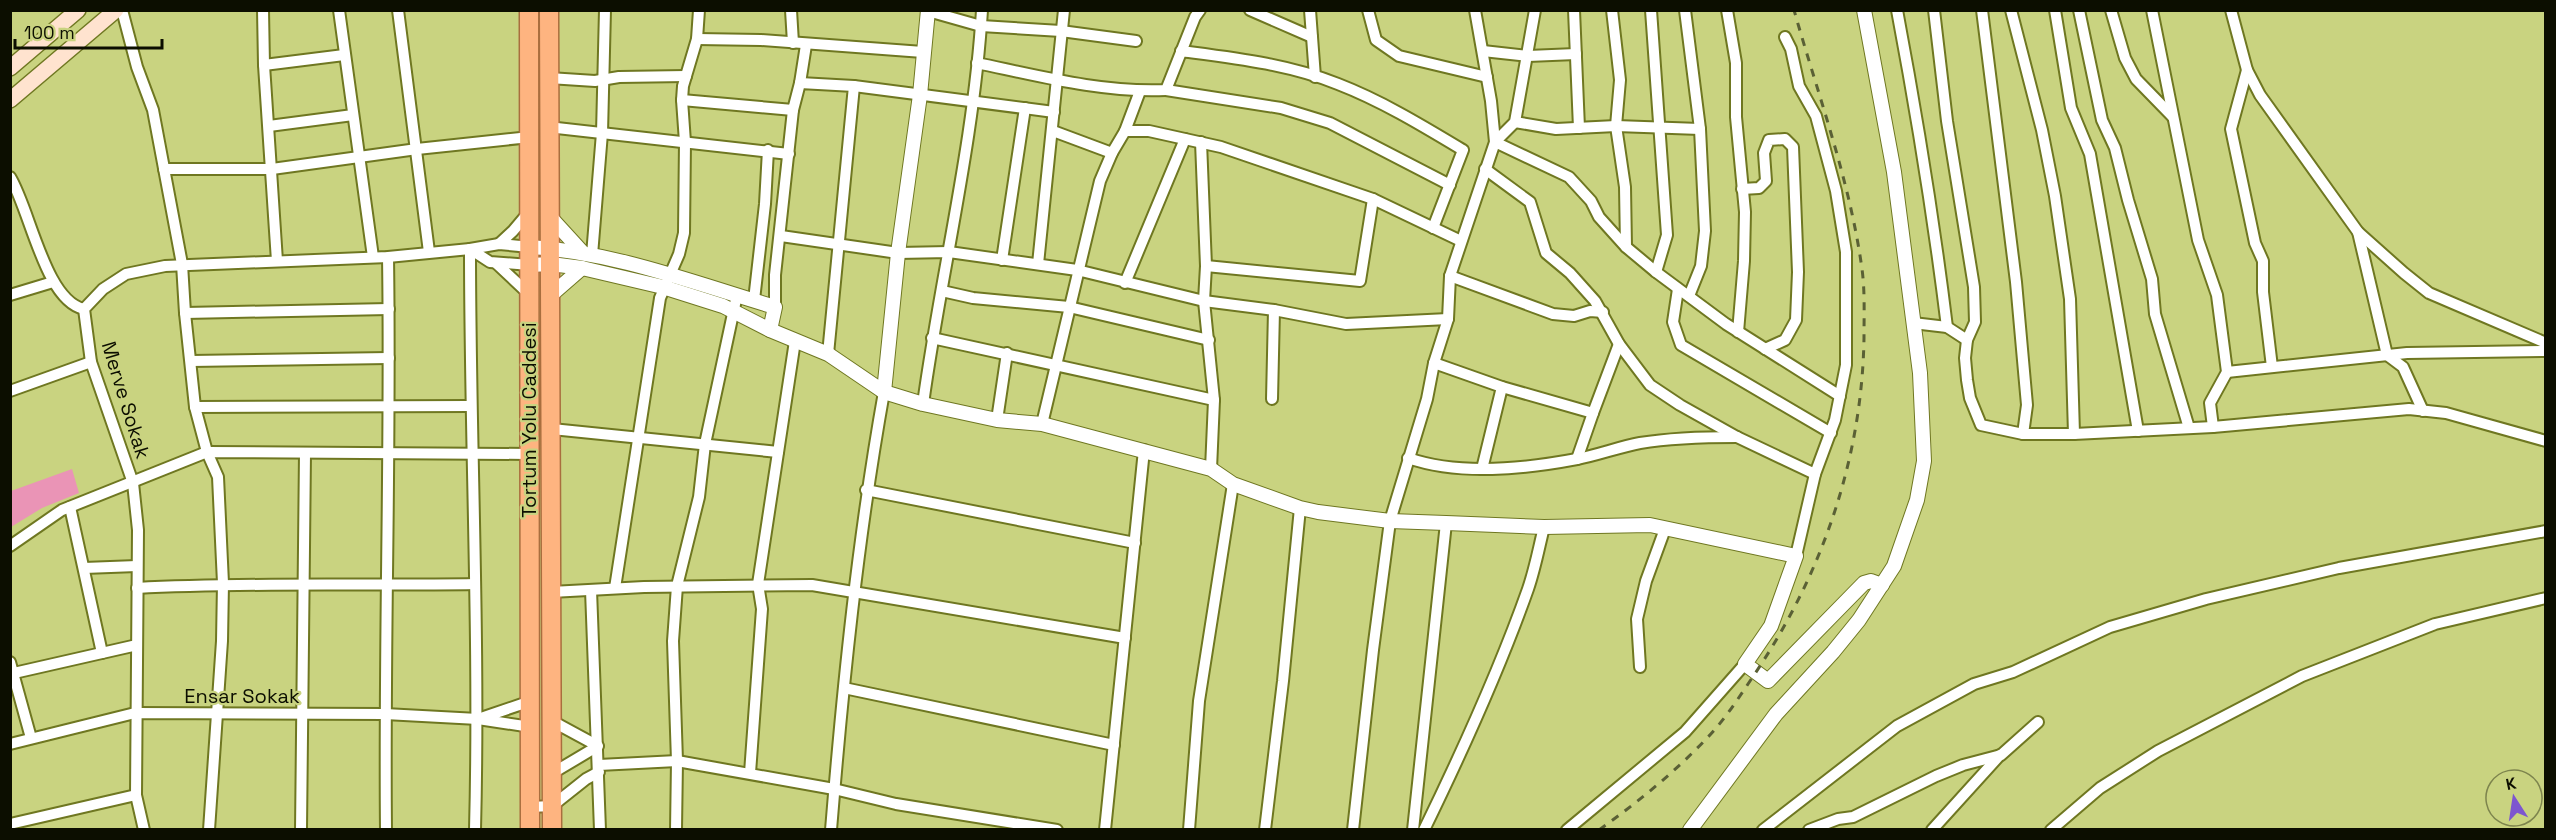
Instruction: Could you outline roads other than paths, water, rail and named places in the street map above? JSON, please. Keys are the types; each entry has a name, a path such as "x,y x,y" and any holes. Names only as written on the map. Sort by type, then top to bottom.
{"highway":[{"name":"Tortum Yolu Caddesi","path":"530,10 530,830"},
{"name":"Tortum Yolu Caddesi","path":"549,10 552,830"}],"main road":[{"path":"10,68 78,10"},
{"path":"10,100 116,10"}],"street":[{"path":"122,10 137,68 153,110 182,264 195,407 207,452 218,477 223,583 218,714 209,830"},
{"path":"263,10 264,65 277,261"},
{"path":"339,10 373,258"},
{"path":"398,10 429,252"},
{"path":"587,254 602,133 606,10"},
{"path":"615,588 666,280 679,254 684,233 686,142 682,100 686,76 697,39 699,10"},
{"path":"791,10 793,43"},
{"path":"923,404 932,338 950,252 974,100 982,10"},
{"path":"1038,264 1064,10"},
{"path":"1166,90 1195,17 1200,10"},
{"path":"1250,10 1312,37"},
{"path":"1311,10 1315,77"},
{"path":"1368,10 1376,40 1399,56 1487,77"},
{"path":"1474,10 1483,51 1495,142"},
{"path":"1353,830 1372,650 1390,521 1427,399 1434,363 1448,319 1450,276 1495,142 1515,122 1535,10"},
{"path":"1574,10 1579,128"},
{"path":"1612,10 1620,80 1616,126 1625,186 1626,247"},
{"path":"1651,10 1667,235 1663,256 1656,272"},
{"path":"1685,10 1700,129 1705,231 1701,266 1689,296"},
{"path":"1727,10 1736,63 1736,117 1742,189 1744,261 1738,332"},
{"path":"1690,830 1776,714 1859,620 1894,566 1917,500 1924,461 1920,374 1894,172 1864,10"},
{"path":"1897,10 1922,138 1928,201 1947,327"},
{"path":"1934,10 1947,121 1974,287 1975,322 1966,340 1965,358 1970,398 1981,425 2023,434 2074,434 2213,427 2409,409 2446,414 2546,441"},
{"path":"1982,10 2016,282 2027,405 2023,434"},
{"path":"2011,10 2042,130 2055,196 2070,299 2074,434"},
{"path":"2055,10 2071,108 2090,154 2138,431"},
{"path":"2079,10 2102,120 2115,148 2152,279 2155,314 2189,428"},
{"path":"2111,10 2125,58 2136,79 2173,117"},
{"path":"2152,10 2198,240 2217,295 2227,372 2210,404 2213,427"},
{"path":"2230,10 2247,70 2279,125 2358,232 2428,292 2546,343"},
{"path":"831,830 866,490 884,392 898,253 920,95 928,11 981,26 1061,31 1136,41"},
{"path":"1567,830 1685,732 1745,664 1771,626 1796,556 1815,474 1831,433 1846,365 1846,252 1836,191 1816,116 1799,86 1791,49 1785,37"},
{"path":"697,39 923,51"},
{"path":"770,330 775,307 775,275 793,110 806,45"},
{"path":"1181,51 1241,59 1337,84 1406,116 1463,150 1433,228"},
{"path":"1483,51 1528,56 1576,54"},
{"path":"264,65 344,55"},
{"path":"977,63 1056,80 1140,91 1166,90 1281,108 1330,123 1450,185"},
{"path":"2247,70 2231,129 2255,243 2263,261 2263,292 2272,367"},
{"path":"549,78 595,81 619,76 686,76"},
{"path":"800,83 854,86 1054,112"},
{"path":"828,354 854,86"},
{"path":"1042,424 1100,181 1125,131 1140,91"},
{"path":"682,100 793,110"},
{"path":"1002,260 1025,108"},
{"path":"269,126 353,115"},
{"path":"1515,122 1556,129 1616,126 1700,129"},
{"path":"548,127 789,154"},
{"path":"1053,131 1112,153"},
{"path":"1125,131 1149,131 1221,147 1373,199 1461,241"},
{"path":"164,169 272,168 530,137"},
{"path":"1125,283 1185,139"},
{"path":"1742,189 1759,188 1766,181 1764,153 1769,140 1785,139 1792,147 1798,272 1796,320 1785,340 1765,349"},
{"path":"1201,142 1206,266 1204,302 1214,400 1211,469"},
{"path":"1495,142 1569,177 1591,201 1599,217 1626,247 1656,272 1738,332 1840,396"},
{"path":"754,300 764,215 768,150"},
{"path":"1485,169 1530,202 1546,253 1570,273 1603,312 1619,344 1650,385 1737,437 1815,474"},
{"path":"10,177 19,192 53,282 75,307 84,309 103,289 126,274 182,264 373,258 499,244 530,256"},
{"path":"1206,266 1360,281 1373,199"},
{"path":"499,244 529,211"},
{"path":"551,218 587,254"},
{"path":"2358,232 2387,355 2403,368 2423,411"},
{"path":"780,236 898,253 950,252 1077,270 1204,302 1274,310 1347,324 1448,319"},
{"path":"470,249 490,262 496,263 530,256 587,254 666,280 770,330 828,354 884,392 923,404 997,420 1042,424 1144,450 1211,469 1233,484 1300,508 1390,521 1544,527 1650,525 1796,556"},
{"path":"470,249 470,406 478,719 475,830"},
{"path":"386,830 385,714 390,455 388,256"},
{"path":"551,256 582,268 666,280 736,295 775,307"},
{"path":"496,263 530,295"},
{"path":"551,295 582,268"},
{"path":"1450,276 1552,314 1574,316 1590,311 1603,312"},
{"path":"10,295 53,282"},
{"path":"1678,289 1673,322 1681,345 1831,433"},
{"path":"942,291 973,298 1069,307 1209,340"},
{"path":"676,830 677,761 673,641 677,586 699,497 705,444 736,295"},
{"name":"Merve Sokak","path":"84,309 91,362 133,483 138,530 136,795 144,830"},
{"path":"185,314 389,309"},
{"path":"1272,399 1274,310"},
{"path":"1913,323 1947,327 1966,340"},
{"path":"932,338 1007,353 1055,367 1214,400"},
{"path":"750,773 762,609 758,584 795,340"},
{"path":"1577,459 1619,344"},
{"path":"2227,372 2387,355 2546,351"},
{"path":"997,420 1007,353"},
{"path":"191,361 389,358"},
{"path":"10,391 91,362"},
{"path":"1434,363 1502,387 1593,413"},
{"path":"1482,469 1502,387"},
{"path":"195,407 470,406"},
{"path":"552,429 778,452"},
{"path":"1408,458 1429,465 1482,469 1577,459 1641,443 1737,437"},
{"path":"1105,830 1144,450"},
{"path":"10,546 70,507 207,452 390,455 529,454"},
{"path":"302,830 305,453"},
{"path":"1189,830 1199,701 1233,484"},
{"path":"866,490 1135,543"},
{"path":"70,507 102,653"},
{"path":"1265,830 1300,508"},
{"path":"1413,830 1446,523"},
{"path":"1424,830 1449,779 1529,587 1544,527"},
{"path":"1640,667 1637,619 1646,581 1665,529"},
{"path":"1763,830 1897,726 1974,684 2013,672 2110,627 2205,599 2339,568 2546,531"},
{"path":"84,568 137,566"},
{"path":"1745,664 1768,681 1864,583 1871,580 1882,585"},
{"path":"137,588 223,583 388,586 475,584"},
{"path":"551,592 677,586 812,585 966,613 1125,638"},
{"path":"591,590 600,830"},
{"path":"2051,830 2100,788 2158,752 2302,676 2435,624 2546,598"},
{"path":"14,673 137,645"},
{"path":"10,662 31,738"},
{"path":"844,688 1114,745"},
{"path":"478,719 531,701"},
{"name":"Ensar Sokak","path":"10,744 135,713 385,714 478,719 531,727"},
{"path":"550,720 598,746"},
{"path":"1932,830 2001,755 2038,722"},
{"path":"551,774 598,746"},
{"path":"1809,830 1838,819 1853,818 1936,776 1964,765 2001,755"},
{"path":"530,807 552,807 599,768 677,761 834,789 896,804 1057,830"},
{"path":"10,824 136,795"},
{"path":"1828,830 1838,819"}],"railway":[{"path":"1599,830 1683,762 1726,716 1777,639 1798,600 1833,516 1846,473 1861,384 1864,338 1863,277 1857,236 1842,171 1794,10"}]}
